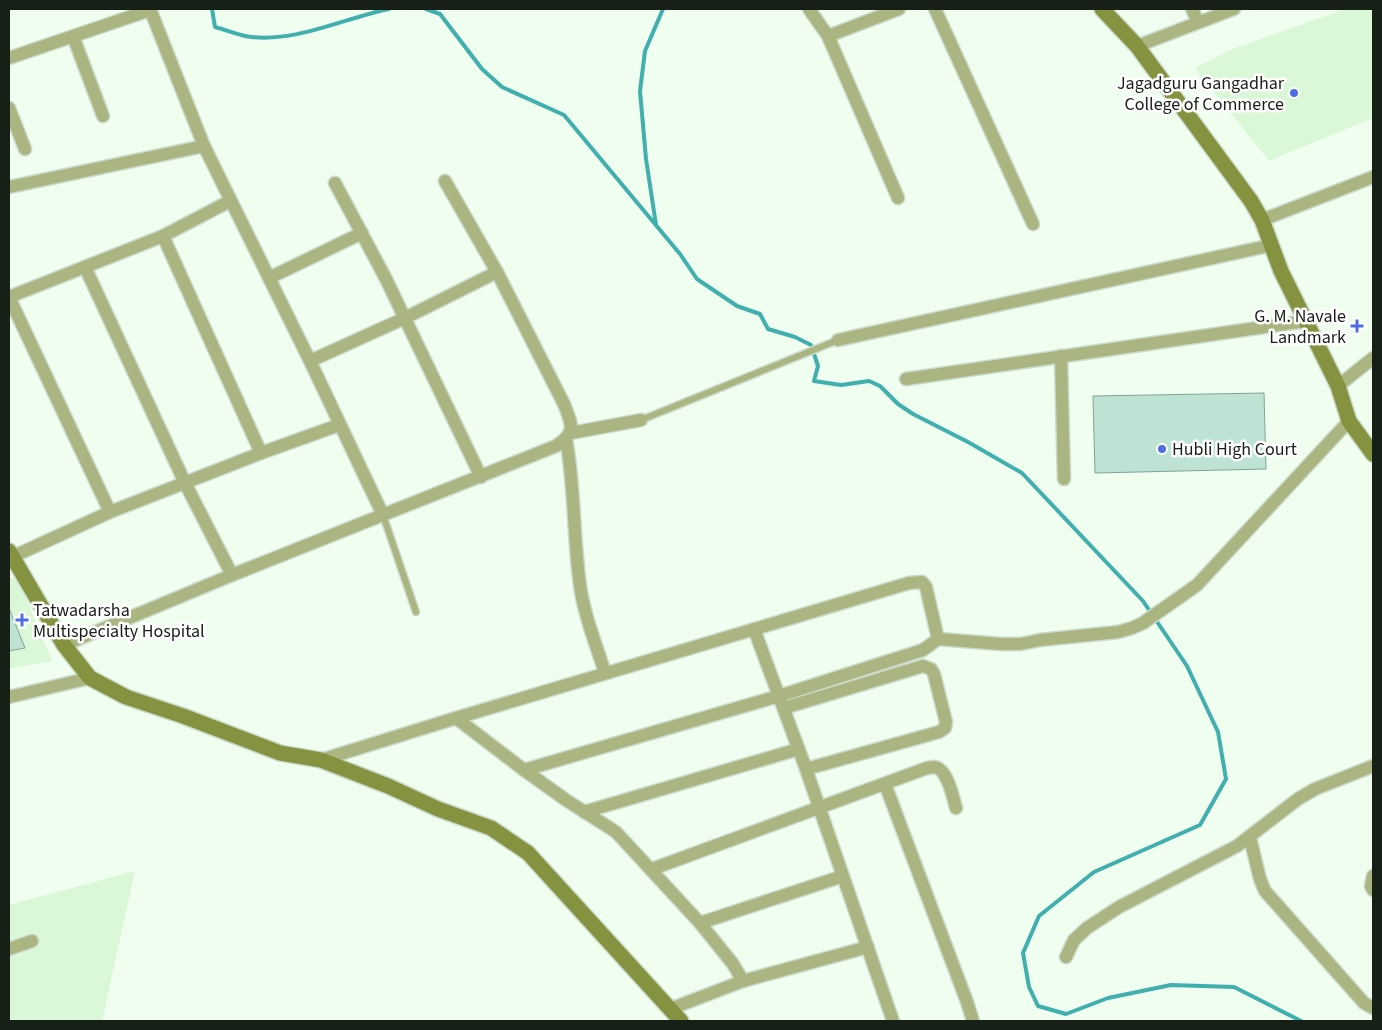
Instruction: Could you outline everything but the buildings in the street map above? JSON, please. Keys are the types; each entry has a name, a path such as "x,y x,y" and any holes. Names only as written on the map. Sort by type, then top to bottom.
{"street":[{"path":"9,58 150,9 204,146 310,361 383,515"},
{"path":"809,9 828,36 898,198"},
{"path":"828,36 899,9"},
{"path":"935,9 1034,224"},
{"path":"1102,9 1137,46 1251,201 1262,220 1281,271 1338,386 1349,421 1373,454"},
{"path":"1192,9 1198,22"},
{"path":"1137,46 1234,9"},
{"path":"73,36 103,116"},
{"path":"9,108 25,149"},
{"path":"9,187 204,146"},
{"path":"1262,220 1373,177"},
{"path":"445,181 497,272 564,404 571,423 568,436 580,585 587,616 605,673"},
{"path":"335,183 405,318 481,477"},
{"path":"110,512 9,297 163,236 230,201"},
{"path":"269,278 362,234"},
{"path":"163,236 262,453"},
{"path":"838,340 1272,245"},
{"path":"86,267 186,483 232,575"},
{"path":"310,361 405,318 497,272"},
{"path":"906,379 1306,321"},
{"path":"1061,356 1064,480"},
{"path":"1338,386 1373,358"},
{"path":"64,645 232,575 556,446 568,436 641,420"},
{"path":"782,701 923,650 938,639 1021,644 1040,640 1118,632 1143,623 1197,585 1349,421"},
{"path":"339,425 110,512 12,562 64,645 90,678 126,697 183,716 244,741 280,753 321,760 388,786 438,809 491,828 528,853 681,1021"},
{"path":"321,760 605,673 916,582 922,582 929,593 938,639"},
{"path":"754,629 782,701 893,1021"},
{"path":"524,770 782,701 923,666 930,669 934,674 946,722 945,728 939,732 806,770"},
{"path":"9,697 90,678"},
{"path":"456,718 524,770 616,832 700,923 733,964 744,981"},
{"path":"584,812 799,750"},
{"path":"1066,957 1074,940 1087,928 1119,907 1237,846 1315,789 1373,766"},
{"path":"652,869 819,806 927,768 935,767 942,771 947,778 956,808"},
{"path":"886,784 973,1021"},
{"path":"1250,838 1260,879 1265,891 1364,1003 1373,1008"},
{"path":"700,923 843,876"},
{"path":"1373,876 1371,886 1373,890"},
{"path":"9,949 32,941"},
{"path":"670,1009 744,981 868,947"}],"lane":[{"path":"641,420 838,340"},
{"path":"383,515 416,612"}],"shaded area":[{"name":"Jagadguru Gangadhar College of Commerce","path":"1345,9 1373,9 1373,118 1269,161 1195,68 1230,50"},
{"name":"Tatwadarsha Multispecialty Hospital","path":"9,578 18,579 52,661 9,669"},
{"path":"135,871 102,1021 9,1021 9,905"}],"waterway":[{"path":"212,9 215,27 247,36 269,38 304,33 389,9"},
{"path":"426,9 440,14 482,69 502,87 564,115 680,254 697,279 737,306 760,314 768,329 795,337 811,345 818,366 814,381 841,385 869,381 880,386 898,404 913,414 968,442 1022,473 1143,601 1187,666 1218,732 1226,779 1200,825 1094,872 1039,916 1023,953 1029,987 1038,1006 1066,1014 1108,998 1171,985 1234,987 1301,1021"},
{"path":"656,225 646,159 640,91 645,51 663,9"}],"place":[{"name":"Jagadguru Gangadhar College of Commerce","path":"1294,93"},
{"name":"G. M. Navale Landmark","path":"1357,326"},
{"name":"Hubli High Court","path":"1162,449"},
{"name":"Tatwadarsha Multispecialty Hospital","path":"22,620"}]}
